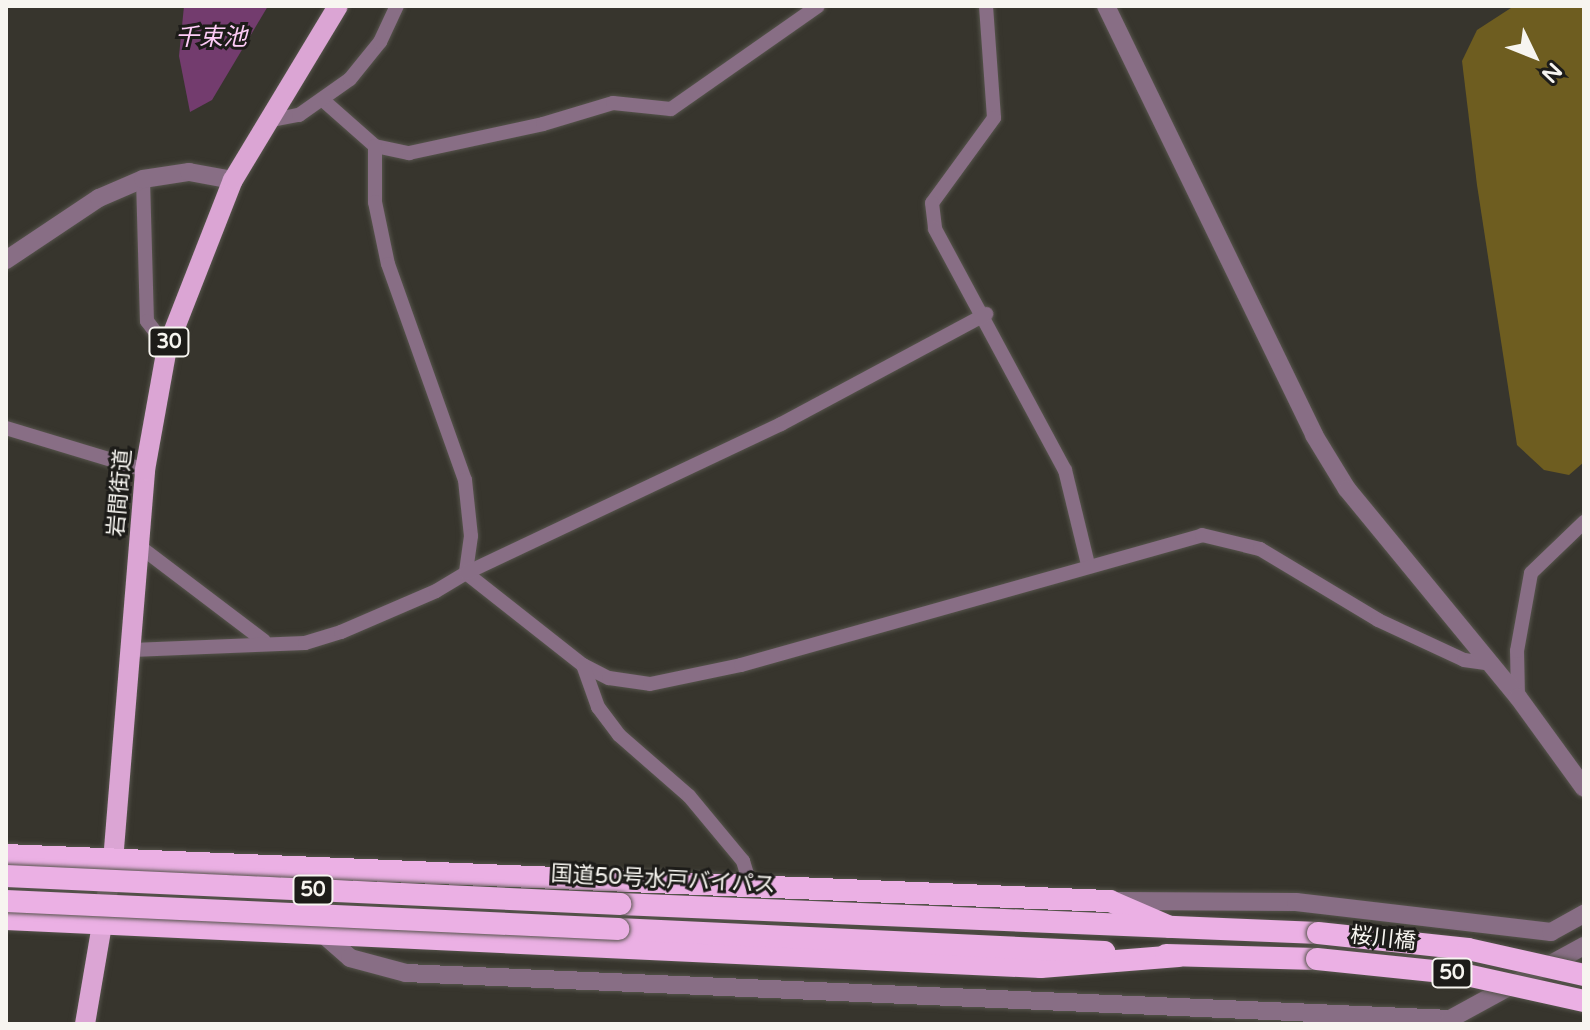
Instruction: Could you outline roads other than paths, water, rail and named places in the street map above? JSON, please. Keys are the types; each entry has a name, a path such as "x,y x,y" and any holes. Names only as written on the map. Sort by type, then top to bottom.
{"highway":[{"path":"6,855 1110,901 1170,927"},
{"name":"国道50号水戸バイパス","path":"6,876 1318,933"},
{"name":"50","path":"6,901 1179,956"},
{"path":"6,919 1041,967 1179,956"},
{"name":"桜川橋","path":"1318,933 1468,949 1584,975"},
{"name":"桜川橋","path":"1179,956 1317,959 1462,974 1584,1001"}],"main road":[{"name":"岩間街道","path":"85,1024 113,861 145,470 167,348 233,180 338,6"}],"street":[{"path":"267,121 299,115 324,101 370,57 397,6"},
{"path":"324,101 375,146 409,153 543,124 613,103 671,109 818,6"},
{"path":"986,6 994,118 932,203 935,229 986,314 1065,470 1088,564"},
{"path":"1106,6 1314,435 1347,489 1518,697 1584,788"},
{"path":"375,146 375,202 388,264 465,480 471,536 466,573"},
{"path":"6,260 99,198 143,179 189,172 233,180"},
{"path":"143,179 147,321 167,348"},
{"path":"132,650 264,641 305,643 341,632 436,591 466,573 781,424 986,314"},
{"path":"6,428 145,470"},
{"path":"1518,697 1517,651 1531,573 1584,522"},
{"path":"466,573 583,665 630,682 686,679 1088,564 1202,535 1225,538 1260,549 1378,620 1464,660 1491,664"},
{"path":"139,546 264,641"},
{"path":"583,665 605,716 669,782 689,796 743,861 751,887"},
{"path":"1110,901 1296,902 1551,932 1584,914"},
{"path":"325,936 350,958 406,973 1450,1019 1584,946"}],"water":[{"name":"千束池","path":"184,6 268,6 212,100 190,112 179,56"}]}
